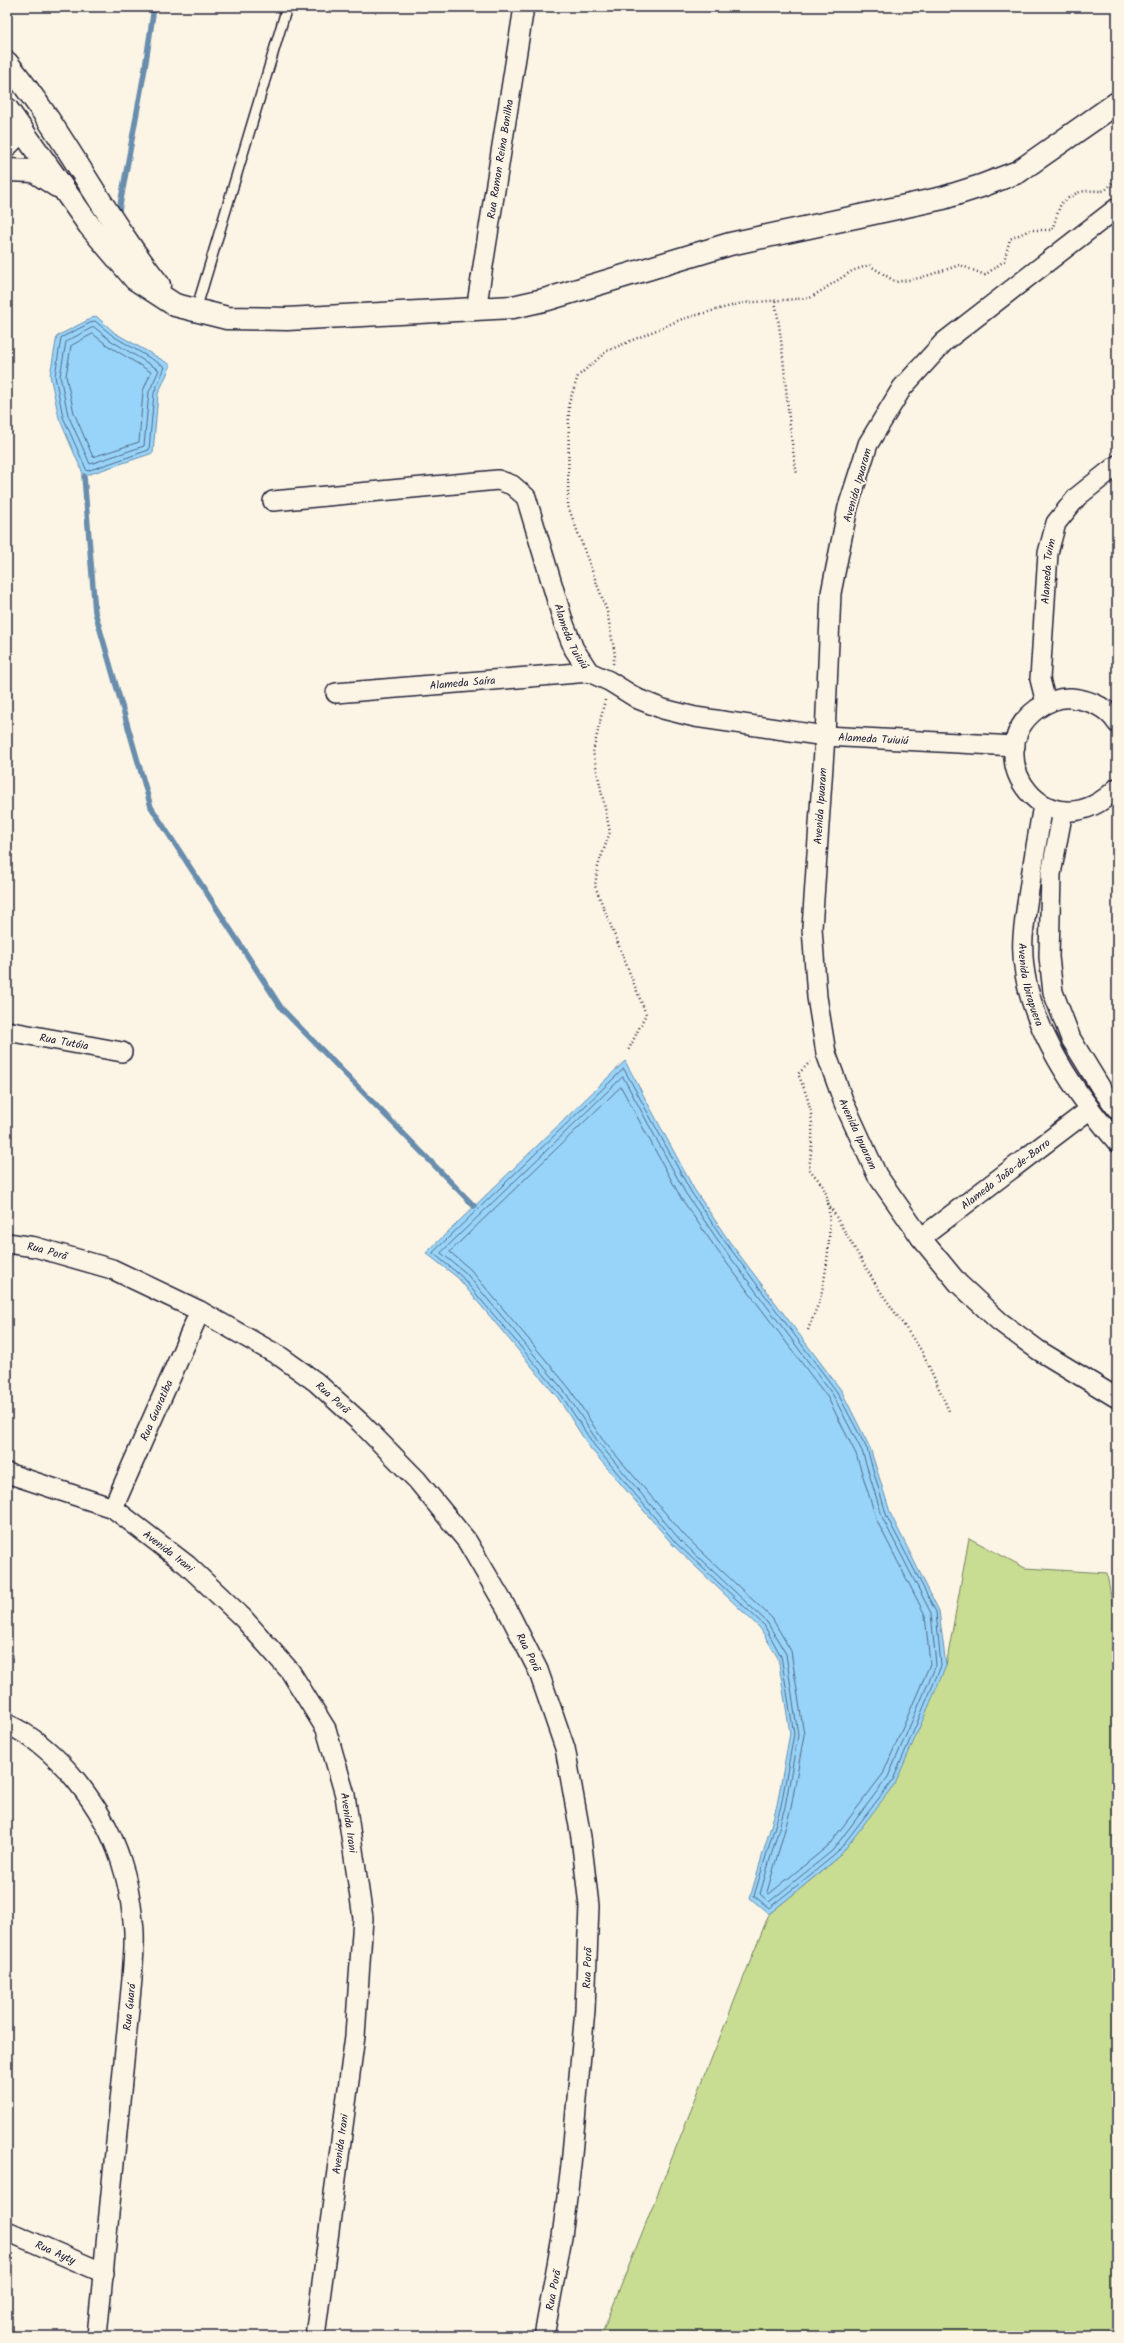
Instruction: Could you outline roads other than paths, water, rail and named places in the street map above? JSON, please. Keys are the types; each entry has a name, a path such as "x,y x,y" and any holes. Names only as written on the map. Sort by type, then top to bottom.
{"main road":[{"path":"7,63 46,119 126,242 175,305"},
{"path":"7,73 14,120 88,225 135,280 175,305 227,318 287,319 476,310 513,307 548,299 730,244 943,198 981,186 1018,172 1117,104"},
{"path":"14,120 46,119"},
{"path":"7,170 34,171 64,190"}],"street":[{"name":"Rua Ramon Reina Bonilha","path":"476,310 524,7"},
{"name":"Avenida Ipuaram","path":"1117,208 944,342 902,388 868,444 848,507 831,593 825,736 812,928 817,997 826,1053 844,1103 877,1175 921,1238 958,1283 999,1321 1038,1350 1117,1398"},
{"name":"Alameda Tuim","path":"1046,703 1040,679 1048,553 1056,523 1077,497 1117,465"},
{"name":"Alameda Tuiuiú","path":"273,501 498,480 512,485 526,497 564,624 574,649 589,672 610,681 638,699 663,709 695,717 825,736 1014,746"},
{"name":"Alameda Saíra","path":"336,693 589,672"},
{"path":"1117,723 1112,715 1092,702 1069,698 1046,703 1030,715 1018,732 1014,746 1015,768 1021,783 1031,795 1043,805 1063,811 1084,810 1103,802 1117,788"},
{"name":"Avenida Ibirapuera","path":"1043,805 1023,938 1025,967 1033,1003 1051,1050 1089,1110 1117,1142"},
{"name":"Avenida Ibirapuera","path":"1063,811 1051,874 1049,958 1053,992 1071,1039 1101,1088 1117,1109"},
{"name":"Rua Tutóia","path":"7,1031 122,1052"},
{"name":"Alameda João-de-Barro","path":"921,1238 1089,1110"},
{"name":"Rua Porã","path":"7,1243 36,1247 112,1269 200,1311 281,1357 316,1382 361,1422 422,1486 467,1541 507,1609 538,1670 565,1748 582,1837 589,1906 586,2010 562,2237 545,2331"},
{"name":"Rua Guaratiba","path":"113,1508 200,1311"},
{"name":"Avenida Irani","path":"7,1473 113,1508 187,1565 243,1618 290,1671 326,1729 345,1795 363,1918 361,1967 355,2036 316,2336"},
{"name":"Rua Guará","path":"7,1724 38,1741 70,1774 100,1812 122,1861 134,1922 132,1979 97,2336"},
{"name":"Rua Ayty","path":"7,2231 104,2273"}],"lane":[{"path":"196,310 288,7"}],"water":[{"path":"96,316 115,333 171,365 158,394 153,453 84,476 59,418 50,375 57,336"},
{"path":"625,1061 694,1189 729,1241 841,1390 870,1448 891,1515 939,1611 946,1666 896,1782 839,1857 769,1914 750,1898 777,1805 790,1733 778,1658 760,1628 674,1546 590,1448 558,1398 458,1278 426,1253"}],"waterway":[{"path":"118,216 145,68 154,7"},
{"path":"84,476 95,612 151,807 282,1009 474,1206"}]}
